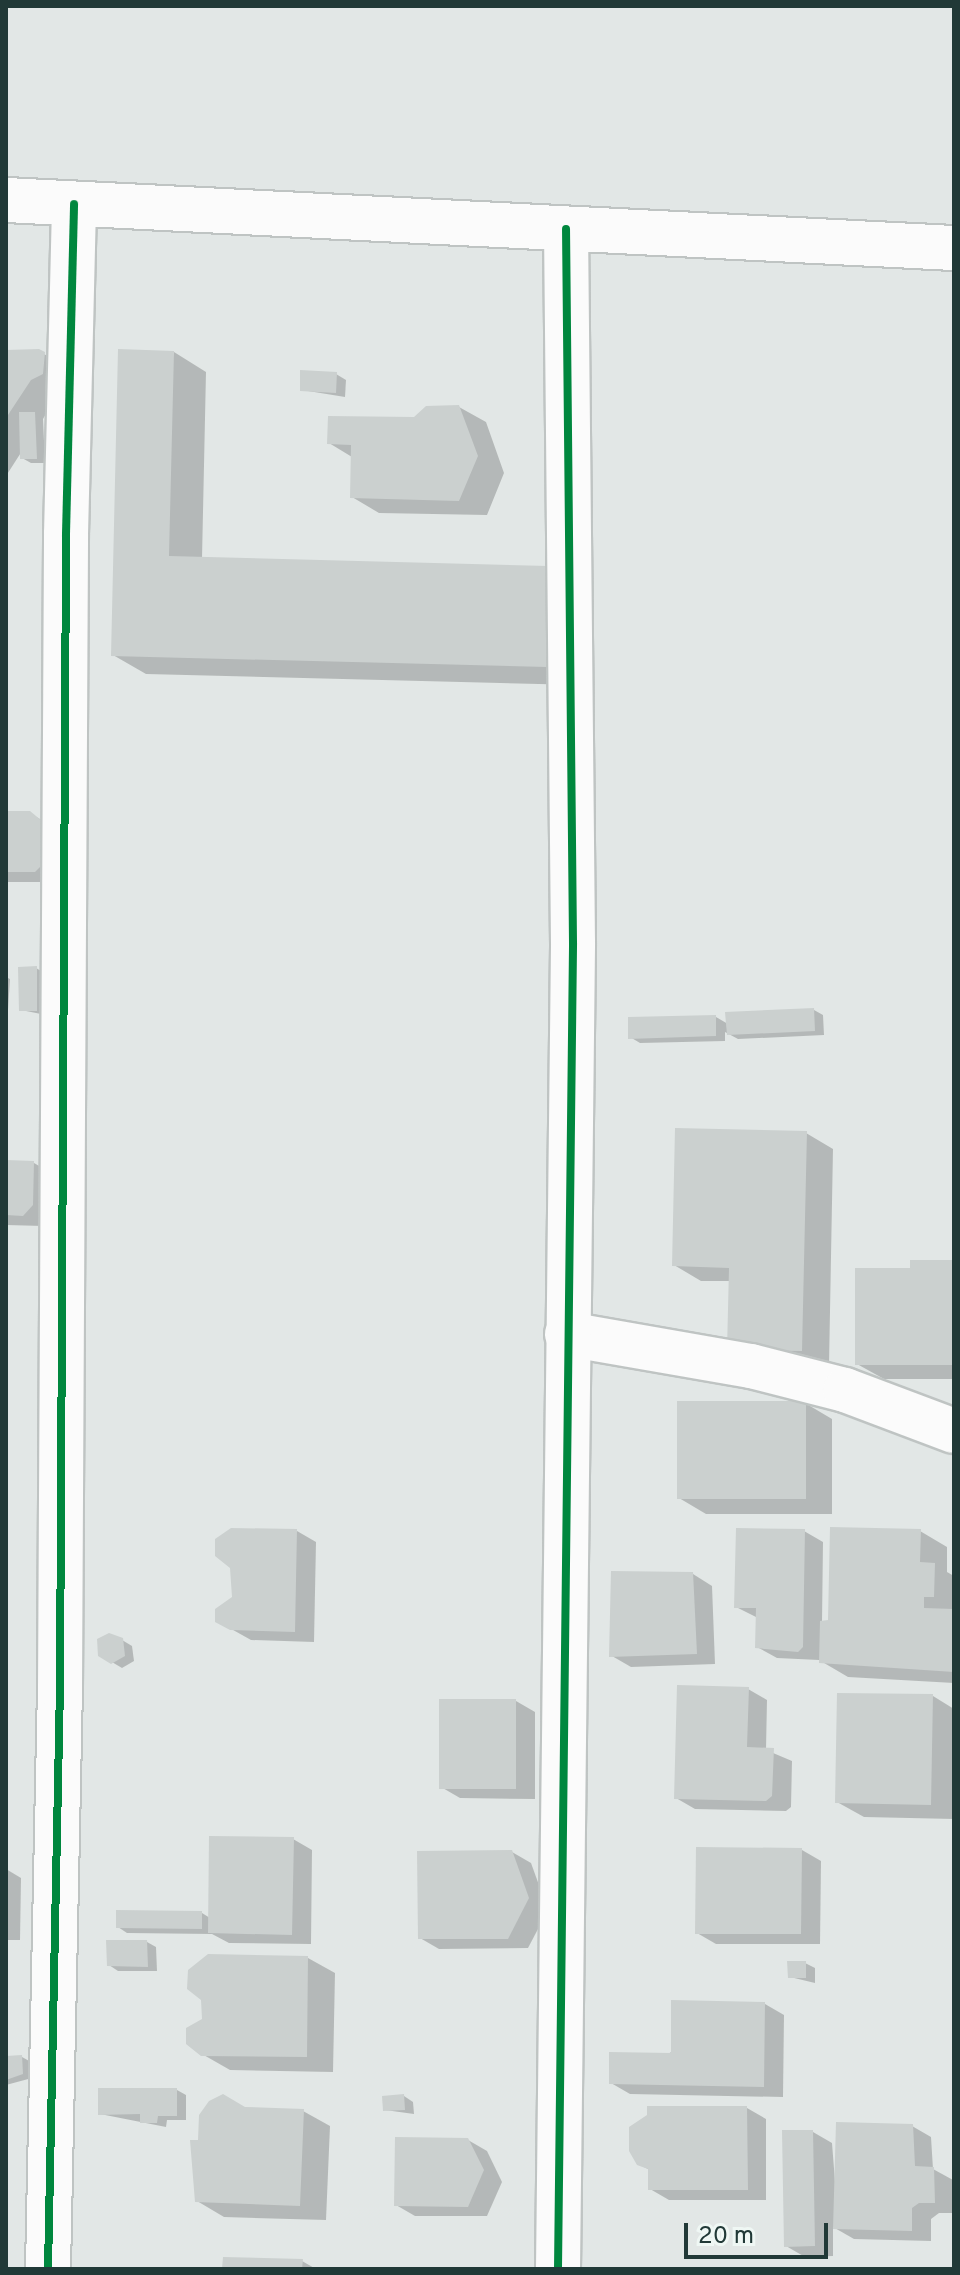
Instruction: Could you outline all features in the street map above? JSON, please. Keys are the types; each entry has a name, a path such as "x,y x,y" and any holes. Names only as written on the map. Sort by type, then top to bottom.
{"street":[{"path":"6,200 954,248"},
{"path":"48,2269 60,1672 66,549 74,204"},
{"path":"558,2269 573,927 566,229"},
{"path":"567,1334 751,1366 845,1390 954,1431"}],"building":[{"path":"39,349 45,352 43,374 31,380 6,418 6,350"},
{"path":"118,349 174,351 169,556 548,566 553,658 547,667 111,656"},
{"path":"300,370 337,372 336,393 300,391"},
{"path":"459,405 478,456 459,501 350,498 351,445 327,444 328,416 414,417 426,406"},
{"path":"19,412 35,412 37,459 20,459"},
{"path":"6,811 30,811 42,821 43,864 35,872 6,872"},
{"path":"37,966 37,1011 19,1011 18,967"},
{"path":"814,1008 815,1031 727,1035 725,1012"},
{"path":"716,1015 716,1036 628,1039 628,1017"},
{"path":"675,1128 807,1131 802,1351 727,1350 729,1268 672,1266"},
{"path":"6,1160 34,1161 33,1205 23,1216 6,1215"},
{"path":"910,1260 954,1260 954,1365 855,1365 855,1268 910,1268"},
{"path":"677,1401 806,1401 806,1499 677,1499"},
{"path":"830,1527 921,1529 920,1562 935,1563 934,1597 924,1597 924,1608 954,1609 954,1672 819,1663 820,1621 828,1620"},
{"path":"231,1528 297,1529 295,1632 230,1630 215,1622 215,1609 232,1597 230,1568 215,1556 215,1539"},
{"path":"736,1528 805,1529 803,1647 798,1652 755,1648 756,1608 734,1608"},
{"path":"611,1571 693,1572 697,1654 609,1657"},
{"path":"109,1633 123,1638 125,1656 111,1664 98,1656 97,1639"},
{"path":"677,1685 749,1687 747,1747 774,1748 772,1796 766,1801 674,1799"},
{"path":"837,1693 933,1694 931,1805 835,1803"},
{"path":"439,1699 516,1699 516,1789 439,1789"},
{"path":"209,1836 294,1837 292,1935 208,1933"},
{"path":"696,1847 802,1848 801,1934 695,1934"},
{"path":"512,1850 529,1898 508,1939 418,1939 417,1851"},
{"path":"116,1910 202,1911 202,1929 116,1928"},
{"path":"106,1940 147,1940 148,1967 107,1966"},
{"path":"208,1954 308,1956 307,2057 201,2056 186,2044 186,2028 202,2019 201,2000 187,1989 188,1970"},
{"path":"787,1961 806,1961 806,1978 788,1978"},
{"path":"671,2000 765,2002 764,2087 609,2084 609,2052 671,2053"},
{"path":"22,2055 23,2074 6,2080 6,2056"},
{"path":"98,2088 177,2088 177,2116 158,2116 157,2123 140,2123 140,2114 98,2115"},
{"path":"223,2094 245,2107 304,2109 300,2206 195,2202 190,2140 198,2140 199,2115 209,2101"},
{"path":"404,2094 405,2110 383,2111 382,2096"},
{"path":"647,2106 747,2106 748,2190 648,2190 648,2169 637,2165 629,2151 629,2127 647,2115"},
{"path":"836,2122 913,2124 915,2166 934,2167 935,2203 919,2203 912,2208 912,2231 833,2229"},
{"path":"782,2130 813,2130 815,2246 784,2247"},
{"path":"395,2137 468,2138 484,2170 468,2207 394,2206"},
{"path":"223,2257 303,2259 302,2269 222,2269"}],"cycle path":[{"path":"48,2269 60,1688 66,534 74,204"},
{"path":"558,2269 573,943 566,229"}]}
